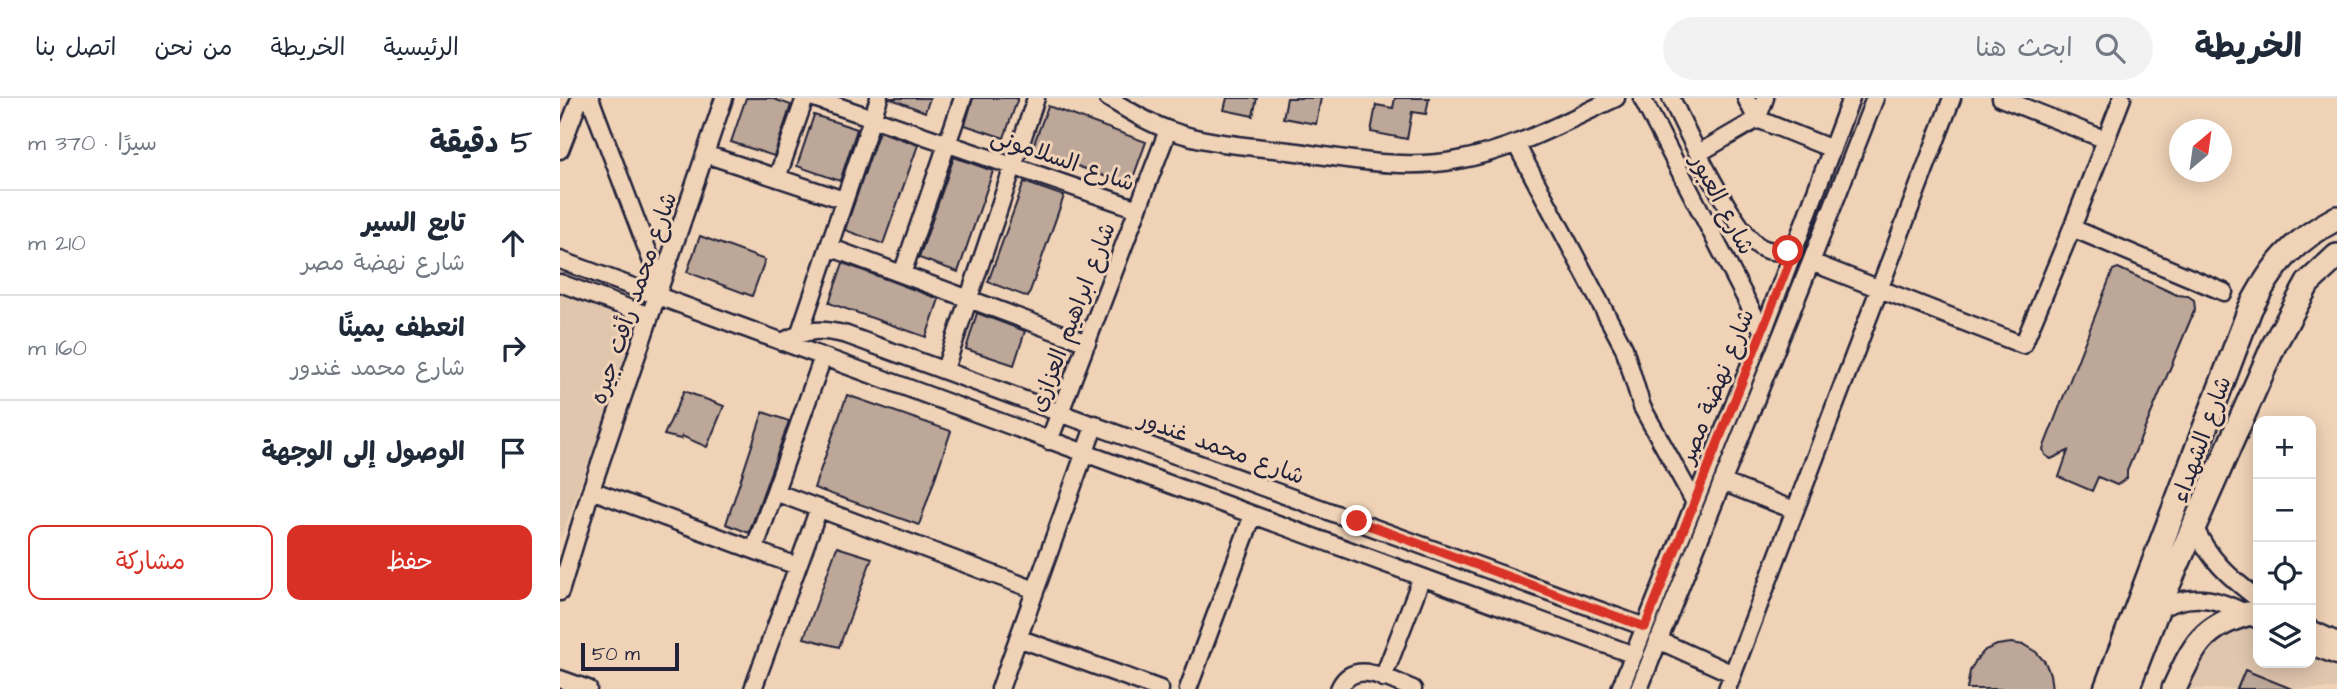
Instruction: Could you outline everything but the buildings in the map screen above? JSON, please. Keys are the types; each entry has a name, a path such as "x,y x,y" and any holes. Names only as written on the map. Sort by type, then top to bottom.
{"highway":[{"name":"شارع الشهداء","path":"2106,689 2183,491 2238,337 2263,284 2284,254 2337,218"},
{"name":"شارع الشهداء","path":"2127,689 2157,610 2274,345 2308,283 2337,256"},
{"path":"2263,284 2273,298 2281,301 2297,300"},
{"path":"2238,337 2254,330 2263,332 2274,345"},
{"path":"2174,689 2198,641 2220,623 2253,609"}],"street":[{"path":"590,98 654,270 657,296"},
{"name":"شارع محمد رأفت جيره","path":"560,592 591,490 724,98"},
{"path":"777,178 805,98"},
{"name":"شارع السلامونى","path":"814,98 1138,209"},
{"path":"800,332 879,98"},
{"path":"902,274 963,98"},
{"path":"944,369 1035,98"},
{"path":"1108,98 1126,105 1168,130 1219,142 1394,164 1456,161 1516,144 1616,98"},
{"name":"شارع العبور","path":"1642,98 1763,332"},
{"path":"1746,98 1757,120"},
{"path":"1757,120 1765,98"},
{"name":"شارع نهضة مصر","path":"1620,689 1763,332 1851,98"},
{"name":"شارع نهضة مصر","path":"1639,689 1875,98"},
{"path":"1658,640 1730,681 1877,289 1952,98"},
{"path":"2001,98 2106,140"},
{"path":"1811,262 2023,345 2122,98"},
{"path":"560,150 572,104 595,117"},
{"path":"1655,121 1673,104"},
{"name":"شارع العبور","path":"1673,104 1736,222 1755,244 1772,251 1794,250"},
{"path":"1699,153 1757,120 1767,121 1832,149"},
{"name":"شارع ابراهيم العزازى","path":"1049,441 1168,130"},
{"path":"1516,144 1624,348 1642,407 1694,500"},
{"path":"705,154 844,200"},
{"path":"2072,228 2224,292"},
{"path":"829,247 1087,343"},
{"path":"560,260 1634,655"},
{"path":"560,283 650,316"},
{"name":"شارع محمد غندور","path":"782,342 800,332 832,331 944,369 1645,627"},
{"path":"754,550 823,357"},
{"path":"1000,689 1095,424"},
{"path":"1722,482 1794,510"},
{"path":"591,490 797,566"},
{"path":"775,492 1035,590"},
{"path":"753,689 819,508"},
{"path":"1188,689 1253,514"},
{"path":"2194,526 2209,555 2253,606"},
{"path":"1382,678 1422,577"},
{"path":"2157,610 2179,600 2204,598 2253,608"},
{"path":"2316,631 2337,641"},
{"path":"1018,638 1160,689"},
{"path":"2316,648 2337,656"},
{"path":"1339,689 1353,673 1367,671 1413,689"},
{"path":"560,679 588,689"}],"shaded area":[{"path":"560,291 640,320 560,541"},
{"path":"2226,615 2253,626 2253,668 2316,668 2316,652 2337,661 2337,689 2184,689"}],"route":[{"path":"1357,521 1645,627 1794,250 1788,251"}]}
